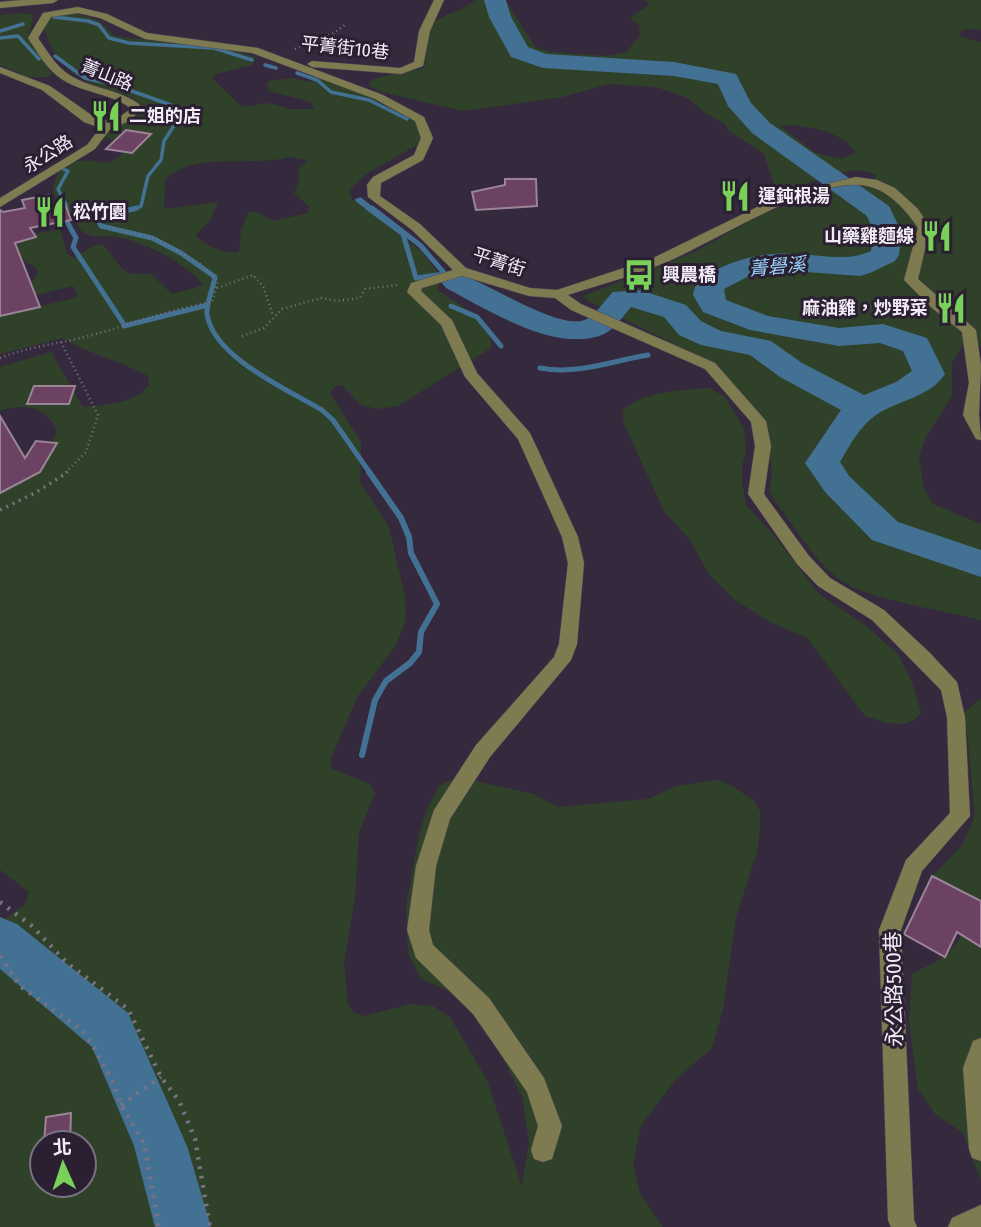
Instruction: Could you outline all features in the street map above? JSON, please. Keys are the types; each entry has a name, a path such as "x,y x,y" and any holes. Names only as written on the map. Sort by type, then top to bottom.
{"street":[{"path":"0,5 53,0"},
{"name":"平菁街10巷","path":"285,58 332,67 401,71 411,68 419,64 420,47 433,9 439,0"},
{"name":"菁山路","path":"0,70 47,89 85,120 107,125 126,119 135,111 135,106 129,100 91,89 61,74 33,38 47,15 78,10 103,16 145,36 238,46 285,58"},
{"name":"平菁街","path":"285,58 379,97 420,119 427,138 424,148 411,163 377,180 373,185 374,197 416,227 461,271 529,292 558,294 656,262 788,198 827,186 856,181 873,183 891,191 914,212 924,228 911,280 969,330 976,383 971,415 981,435"},
{"name":"永公路","path":"0,202 91,147 107,125"},
{"path":"461,271 449,279 426,281 416,286 414,292 447,323 470,374 503,415 526,436 570,537 576,563 568,644 562,660 484,751 441,816 425,866 418,930 424,951 481,1006 536,1086 550,1126 543,1150"},
{"name":"永公路500巷","path":"558,294 576,307 710,366 758,421 763,446 756,494 803,560 824,582 878,615 925,658 950,687 956,717 960,816 914,866 890,930 898,1165 901,1220 904,1227"},
{"path":"981,1049 975,1068 981,1149"},
{"path":"961,1227 981,1218"}],"path":[{"path":"285,58 340,30 345,24"},
{"path":"0,358 20,350 61,342 210,302 216,289 217,276 211,271 157,239 102,226"},
{"path":"216,289 253,275 263,286 272,316"},
{"path":"242,336 264,328 272,316 282,309 309,301 360,298 365,289 395,286 417,279 426,281"},
{"path":"0,510 52,481 73,467 86,453 98,415 61,342"},
{"path":"0,902 32,926 67,963 128,1009 161,1077 179,1101 195,1139 210,1227"},
{"path":"0,956 20,986 83,1031 112,1080 121,1105 144,1143 159,1227"},
{"path":"121,1105 161,1077"}],"green space":[{"path":"475,0 505,0 535,47 551,52 606,56 626,52 640,36 639,25 630,18 650,4 644,0 981,0 981,30 968,29 959,32 961,37 981,42 981,346 963,345 952,363 952,396 926,437 919,456 923,486 933,504 981,524 981,620 887,599 840,580 812,551 769,492 772,473 768,438 714,364 588,301 583,296 696,251 762,214 830,190 857,187 875,179 876,175 866,171 854,171 782,188 774,184 764,154 729,131 725,124 705,113 688,98 656,87 608,84 563,97 463,111 381,92 370,86 369,82 376,78 424,68 432,23","holes":["792,125 835,135 855,152 843,159 816,153 780,126"]},
{"path":"75,13 98,20 115,36 229,49 255,57 253,65 215,74 213,79 242,107 269,103 290,109 314,109 311,102 269,91 267,85 269,81 292,78 310,82 321,78 376,97 417,121 422,138 417,145 366,174 349,191 352,199 421,251 443,279 437,289 480,320 490,337 491,348 398,406 378,409 361,405 342,385 335,386 330,393 361,442 360,482 389,527 405,597 406,619 396,645 358,696 330,760 332,769 370,784 375,793 359,832 355,897 344,963 348,1004 354,1013 364,1016 410,1004 433,1006 450,1017 487,1080 522,1187 529,1142 522,1096 499,1051 466,1001 421,979 408,953 406,906 419,835 427,809 439,786 448,781 466,779 534,794 558,807 648,799 676,786 717,780 731,785 754,801 760,811 757,852 736,917 723,1009 712,1048 677,1078 641,1126 633,1164 640,1194 663,1227 0,1227 0,923 25,904 29,892 0,870 0,487 48,450 57,431 47,416 33,409 17,407 0,411 0,367 51,352 83,407 128,400 149,385 148,376 63,338 0,354 0,316 78,297 73,286 0,304 0,289 32,281 38,274 36,267 24,259 17,247 25,236 60,229 67,254 73,258 93,246 103,244 123,270 132,274 151,274 172,294 204,285 176,261 152,249 117,237 93,236 84,232 73,214 57,207 53,187 59,170 75,162 104,163 115,159 131,143 103,138 110,127 138,116 141,105 128,96 77,76 61,61 44,28 51,17","holes":["289,157 308,160 299,168 299,181 294,193 309,207 308,213 273,221 249,211 241,230 239,252 216,249 195,235 209,222 218,202 164,209 165,181 190,166"]},
{"path":"0,15 34,15 28,37 52,74 49,77 28,77 0,65"},
{"path":"709,388 724,396 744,428 746,451 742,482 746,505 776,538 819,594 864,624 898,654 912,682 921,713 914,720 905,724 887,723 865,716 807,638 772,623 735,600 709,574 690,540 664,511 624,424 622,411 652,395"},
{"path":"981,698 981,1181 963,1133 935,1114 918,1089 909,1021 912,973 939,960 955,946 974,898 932,876 963,844 975,815 965,712"}],"building":[{"path":"126,130 151,134 132,153 106,149"},
{"path":"505,179 536,179 537,206 476,210 472,192 505,185"},
{"path":"48,195 51,204 64,201 71,220 30,228 36,237 15,243 40,307 0,316 0,210 3,212 25,208 22,200"},
{"path":"34,386 75,386 69,404 27,404"},
{"path":"0,416 25,458 36,441 57,443 40,472 0,493"},
{"path":"932,876 981,901 981,947 957,932 945,957 904,934"},
{"path":"71,1113 70,1129 45,1129 46,1117"}],"waterway":[{"name":"菁礐溪","path":"495,0 500,17 519,52 543,61 674,69 728,79 740,106 761,128 879,212 888,233 885,255 860,267 793,262 746,266 710,285 708,295 714,306 761,324 839,337 883,333 916,345 929,374 907,389 865,407"},
{"path":"54,17 88,21 99,25 109,38 129,43 214,48 252,60"},
{"path":"0,31 23,24"},
{"path":"0,38 18,36 39,59"},
{"path":"55,56 85,78 112,84 171,105 179,118 164,141 161,160 148,176 141,206 137,208"},
{"path":"265,65 276,68"},
{"path":"297,73 317,80 331,92 369,100 407,119"},
{"path":"63,169 68,171 58,189 66,208"},
{"path":"360,199 374,210"},
{"path":"357,200 370,210"},
{"path":"66,208 65,218 76,238 73,247 123,323"},
{"path":"133,210 137,208"},
{"path":"137,208 97,217 101,226 152,238 181,253 215,277 207,314 212,330 223,344 254,371 322,410 333,420 370,473"},
{"path":"368,208 403,234 416,278 445,274 420,245 372,208"},
{"path":"456,282 523,316 561,328 578,330 597,326 624,298 640,299 675,311 690,328 712,338 760,348 791,370 848,401 865,407"},
{"path":"124,326 208,305"},
{"path":"451,306 477,317 501,346"},
{"path":"540,368 581,369 648,355"},
{"name":"菁礐溪","path":"865,407 848,421 822,463 837,484 885,531 981,564"},
{"path":"362,755 375,700 386,681 410,663 419,652 421,632 437,604 411,553 409,537 401,518 369,472"},
{"path":"0,939 110,1030 160,1146 183,1227"}],"place":[{"name":"二姐的店","path":"106,116"},
{"name":"運鈍根湯","path":"735,196"},
{"name":"松竹園","path":"50,212"},
{"name":"山藥雞麵線","path":"937,236"},
{"name":"興農橋","path":"639,275"},
{"name":"麻油雞，炒野菜","path":"951,308"}]}
